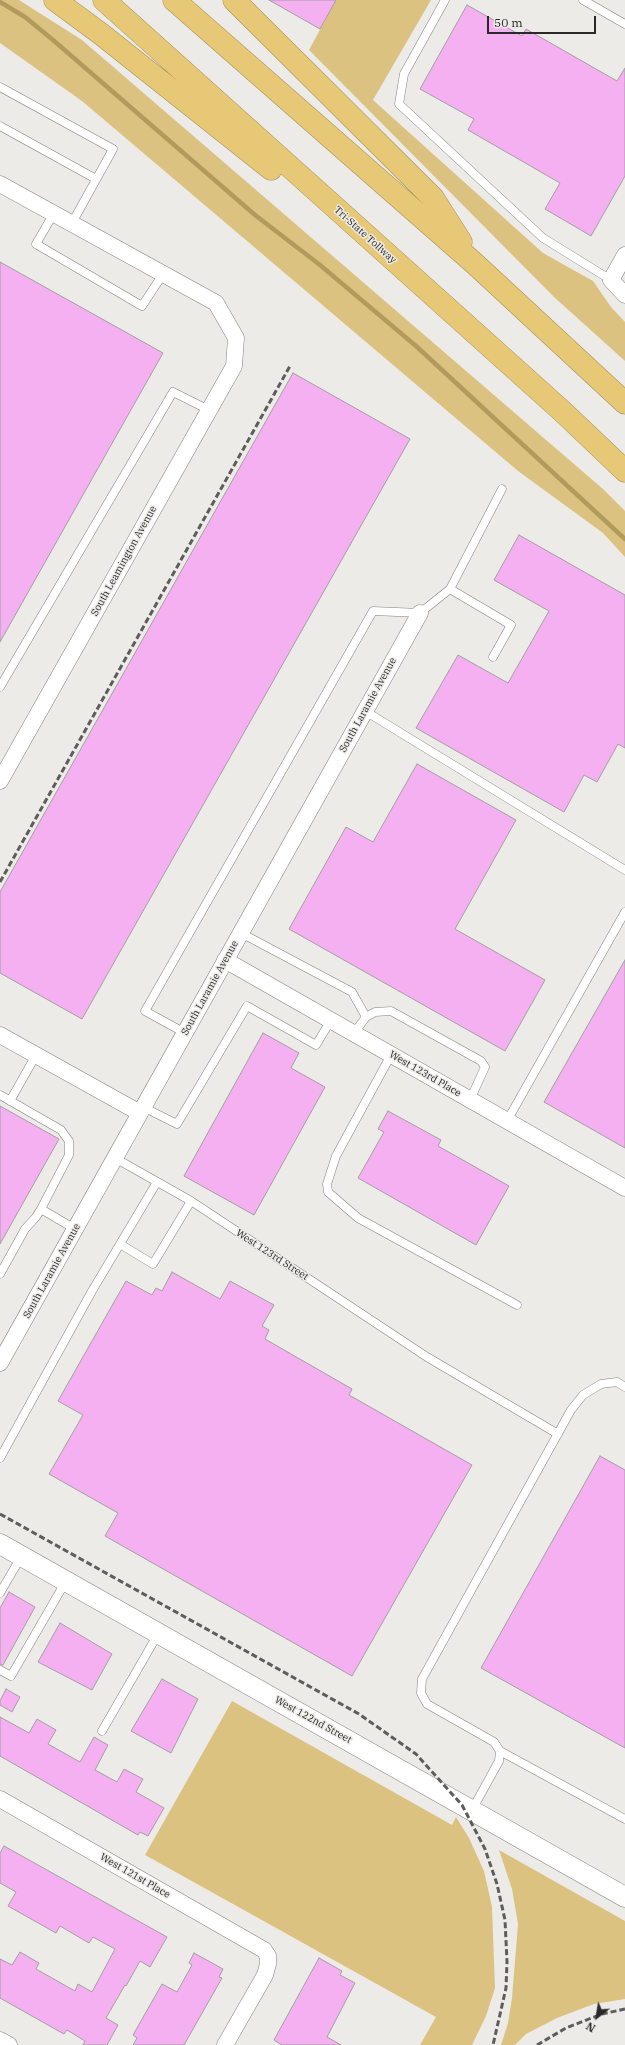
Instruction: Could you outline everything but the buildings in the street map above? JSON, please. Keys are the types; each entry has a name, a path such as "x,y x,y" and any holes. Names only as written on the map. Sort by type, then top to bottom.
{"highway":[{"path":"54,0 101,34 442,304"},
{"name":"Tri-State Tollway","path":"104,0 625,471"},
{"path":"174,0 474,263 625,403"},
{"path":"234,0 433,198 474,263"}],"street":[{"path":"0,184 163,274"},
{"path":"625,255 611,280 625,295"},
{"name":"South Leamington Avenue","path":"2,773 234,366 236,338 216,303 163,274"},
{"name":"South Laramie Avenue","path":"0,1363 420,613"},
{"name":"West 123rd Place","path":"225,960 625,1188"},
{"path":"0,1035 142,1110"},
{"name":"West 122nd Street","path":"0,1544 625,1897"},
{"name":"West 121st Place","path":"0,1799 257,1945 268,1956 268,1964 265,1975 225,2045"},
{"path":"0,2040 9,2045"}],"lane":[{"path":"445,0 404,74 399,104 543,238 611,280"},
{"path":"582,0 625,24"},
{"path":"0,87 113,149 72,223"},
{"path":"0,126 96,179"},
{"path":"54,213 36,244 142,306 163,274"},
{"path":"0,687 173,392 209,410"},
{"path":"185,1033 145,1011 373,611 420,613 450,589 502,489"},
{"path":"450,589 511,625 493,657"},
{"path":"365,711 625,870"},
{"path":"507,1121 625,912"},
{"path":"241,933 352,992 366,1017"},
{"path":"142,1110 177,1124 247,1006 316,1045 331,1020"},
{"path":"354,1033 366,1017 375,1012 391,1011 481,1062 485,1067 470,1100"},
{"path":"10,1100 36,1055"},
{"path":"391,1055 336,1156 327,1184 328,1192 358,1218 517,1305"},
{"path":"0,1095 61,1130 69,1141 68,1155 41,1209 36,1218 25,1229 0,1274"},
{"name":"West 123rd Street","path":"115,1158 191,1201 426,1356 558,1434"},
{"path":"0,1458 92,1291 157,1182"},
{"path":"120,1244 153,1264 191,1201"},
{"path":"41,1209 75,1229"},
{"path":"625,1387 617,1382 601,1384 583,1395 571,1410 422,1678 421,1693 427,1704 494,1742 500,1751 625,1819"},
{"path":"0,1593 22,1556"},
{"path":"0,1670 11,1676 66,1581"},
{"path":"102,1731 159,1634"},
{"path":"472,1810 499,1761 500,1751"}],"shaded area":[{"path":"0,0 19,0 82,40 603,489 625,511 625,557 603,533 518,471 82,101 0,43"},
{"path":"336,0 431,0 373,100 543,253 593,281 611,307 625,322 625,361 554,297 309,50"},
{"path":"232,1701 452,1825 456,1817 469,1838 484,1871 492,1907 495,1988 486,2016 472,2045 420,2045 436,2017 145,1855"},
{"path":"499,1850 625,1921 625,1999 594,2004 557,2018 526,2034 515,2045 501,2045 508,2023 512,1998 518,1924 512,1889"}],"waterway":[{"path":"0,2 25,17 53,40 255,215 320,265 416,346 625,539"}],"railway":[{"path":"0,882 290,366"},
{"path":"0,1514 359,1714 416,1754 462,1805 485,1849 497,1884 505,1920 507,1962 506,1988 493,2045"},
{"path":"537,2045 566,2028 602,2014 625,2009"}]}
